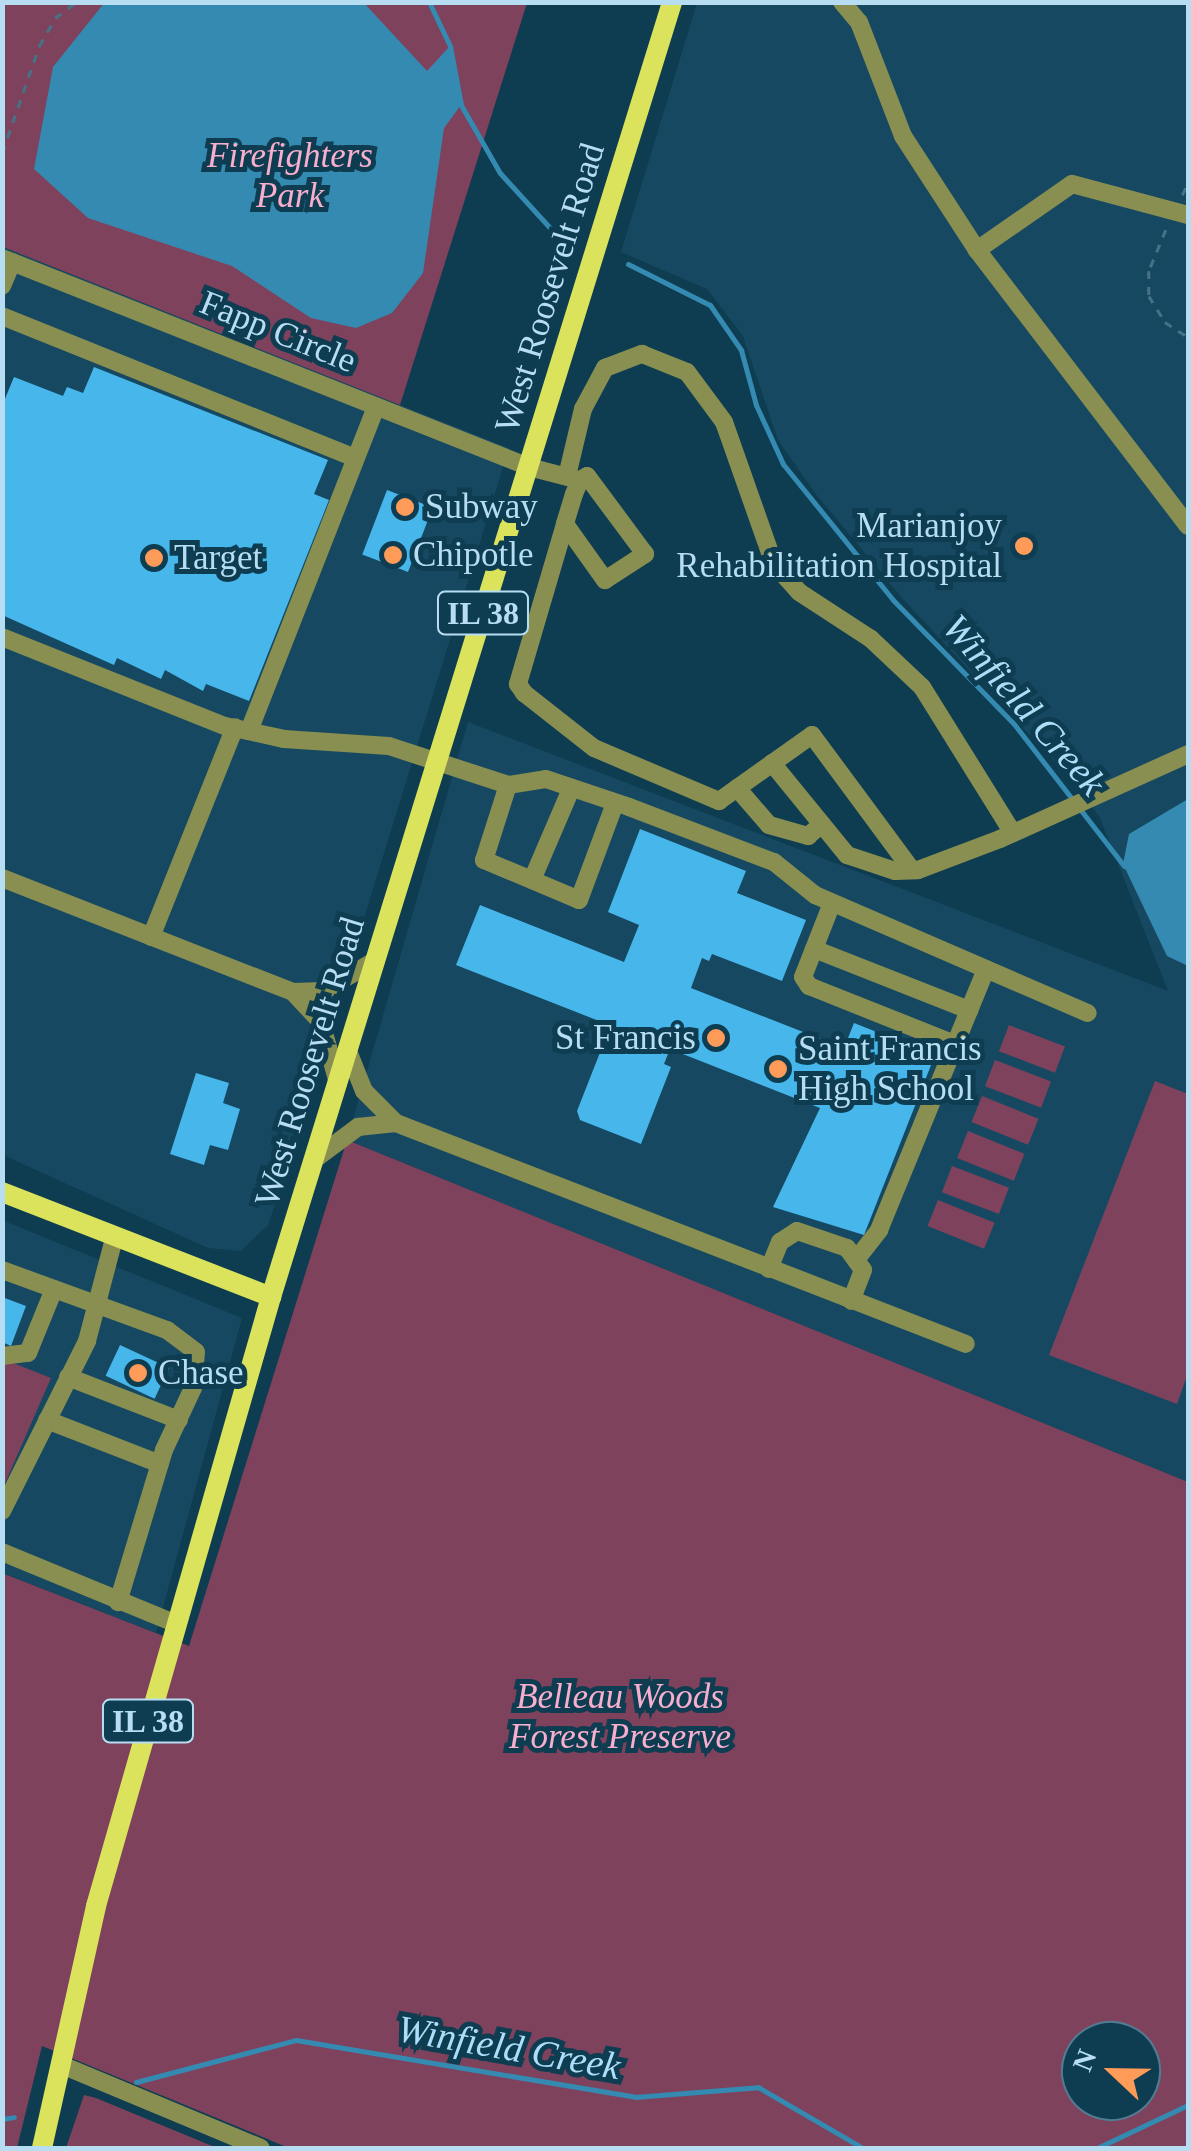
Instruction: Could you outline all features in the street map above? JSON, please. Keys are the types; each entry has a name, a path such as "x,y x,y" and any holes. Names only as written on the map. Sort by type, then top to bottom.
{"main road":[{"name":"West Roosevelt Road","path":"42,2148 64,2066 96,1906 271,1297 672,2"},
{"path":"2,1192 114,1240 271,1297"}],"street":[{"path":"842,2 859,22 904,136 977,250 1188,526"},
{"path":"977,250 1072,184 1182,213"},
{"path":"2,286 7,260"},
{"name":"Fapp Circle","path":"7,260 528,467 574,478"},
{"path":"2,316 356,458"},
{"path":"912,870 812,735 719,801 626,765 524,693 518,684 565,524 583,409 605,368 642,354 687,372 724,422 781,574 880,647 922,687 1013,833"},
{"path":"151,937 376,407"},
{"path":"565,524 605,580 645,554 587,476 574,478"},
{"path":"2,637 242,729 356,739 438,758 508,786 546,779 774,862 832,903 1088,1013"},
{"path":"772,763 847,855 912,870 1013,833 1188,754"},
{"path":"508,786 484,860 579,900 614,806"},
{"path":"737,788 770,825 808,836 822,824"},
{"path":"532,880 571,789"},
{"path":"2,878 293,992 323,991 376,960"},
{"path":"832,903 804,977 816,991 955,1044"},
{"path":"814,949 969,1010"},
{"path":"859,1256 879,1230 986,969"},
{"path":"293,992 321,1022 338,1082"},
{"path":"348,1051 364,1091 396,1123 966,1344"},
{"path":"315,1159 358,1127 396,1123"},
{"path":"769,1269 780,1242 797,1231 859,1256"},
{"path":"2,1511 68,1377 96,1305 114,1240"},
{"path":"851,1301 863,1270 859,1256"},
{"path":"2,1270 184,1338 196,1352 199,1364 160,1464 118,1602"},
{"path":"2,1356 28,1354 54,1289"},
{"path":"68,1377 179,1420"},
{"path":"47,1420 160,1464"},
{"path":"2,1552 177,1624"},
{"path":"64,2066 261,2148"}],"path":[{"path":"2,153 39,46 55,18 76,2"},
{"path":"1188,182 1182,213 1155,252 1149,296 1165,322 1188,337"}],"shaded area":[{"name":"Firefighters Park","path":"105,2 364,3 427,71 450,46 461,105 444,128 423,273 392,313 356,328 311,318 232,266 88,218 34,169 53,67"},
{"path":"697,3 1188,3 1188,1482 347,1140 468,722 1168,991 1100,818 1078,787 903,599 815,493 778,440 743,336 707,289 621,252"},
{"path":"3,247 509,448 282,1184 268,1225 241,1251 208,1248 3,1155"},
{"path":"1188,799 1188,966 1167,956 1123,864 1129,834"},
{"path":"2,1220 242,1318 156,1633 3,1573 3,1488 50,1378 3,1359"}],"green space":[{"name":"Firefighters Park","path":"2,3 527,3 400,405 3,247"},
{"path":"1009,1025 1065,1047 1055,1073 999,1051"},
{"path":"995,1060 1051,1082 1041,1108 985,1086"},
{"path":"1155,1081 1188,1094 1188,1373 1177,1404 1049,1355"},
{"path":"982,1096 1039,1119 1028,1145 972,1122"},
{"path":"968,1131 1025,1154 1014,1181 957,1158"},
{"name":"Belleau Woods Forest Preserve","path":"347,1140 1188,1482 1188,2148 289,2148 42,2046 17,2148 3,2148 2,1573 189,1646"},
{"path":"952,1166 1009,1188 999,1214 942,1192"},
{"path":"938,1200 995,1223 984,1249 928,1226"},
{"path":"3,1359 51,1378 3,1488"},
{"path":"84,2095 96,2098 217,2148 66,2148"}],"building":[{"name":"Target","path":"94,367 328,460 314,494 329,500 249,701 206,684 203,691 165,670 161,679 117,658 114,665 2,615 2,406 14,377 63,396 67,387 83,393"},
{"path":"387,490 433,508 408,572 362,554"},
{"name":"St Francis","path":"640,829 746,871 737,893 806,920 782,981 712,954 709,961 702,958 691,988 844,1048 854,1023 935,1055 864,1235 773,1207 820,1108 670,1049 664,1064 671,1067 641,1144 580,1120 577,1111 601,1050 607,1052 617,1028 456,965 480,905 624,962 639,925 608,912"},
{"path":"196,1073 229,1083 223,1103 240,1109 228,1150 210,1145 204,1165 170,1154"},
{"path":"2,1297 26,1306 11,1346 2,1342"},
{"name":"Chase","path":"120,1345 169,1368 155,1399 106,1376"}],"waterway":[{"name":"Winfield Creek","path":"429,2 450,46 461,105 500,173 561,240"},
{"name":"Winfield Creek","path":"628,264 710,305 741,350 756,405 783,464 893,600 1014,724 1124,866"},
{"name":"Winfield Creek","path":"136,2082 296,2040 635,2097 758,2087 863,2148"},
{"name":"Winfield Creek","path":"1097,2148 1188,2105"},
{"name":"Winfield Creek","path":"2,2119 14,2117"}],"place":[{"name":"Subway","path":"405,507"},
{"name":"Marianjoy Rehabilitation Hospital","path":"1024,546"},
{"name":"Chipotle","path":"393,555"},
{"name":"Target","path":"154,558"},
{"name":"St Francis","path":"716,1038"},
{"name":"Saint Francis High School","path":"778,1069"},
{"name":"Chase","path":"138,1373"}]}
